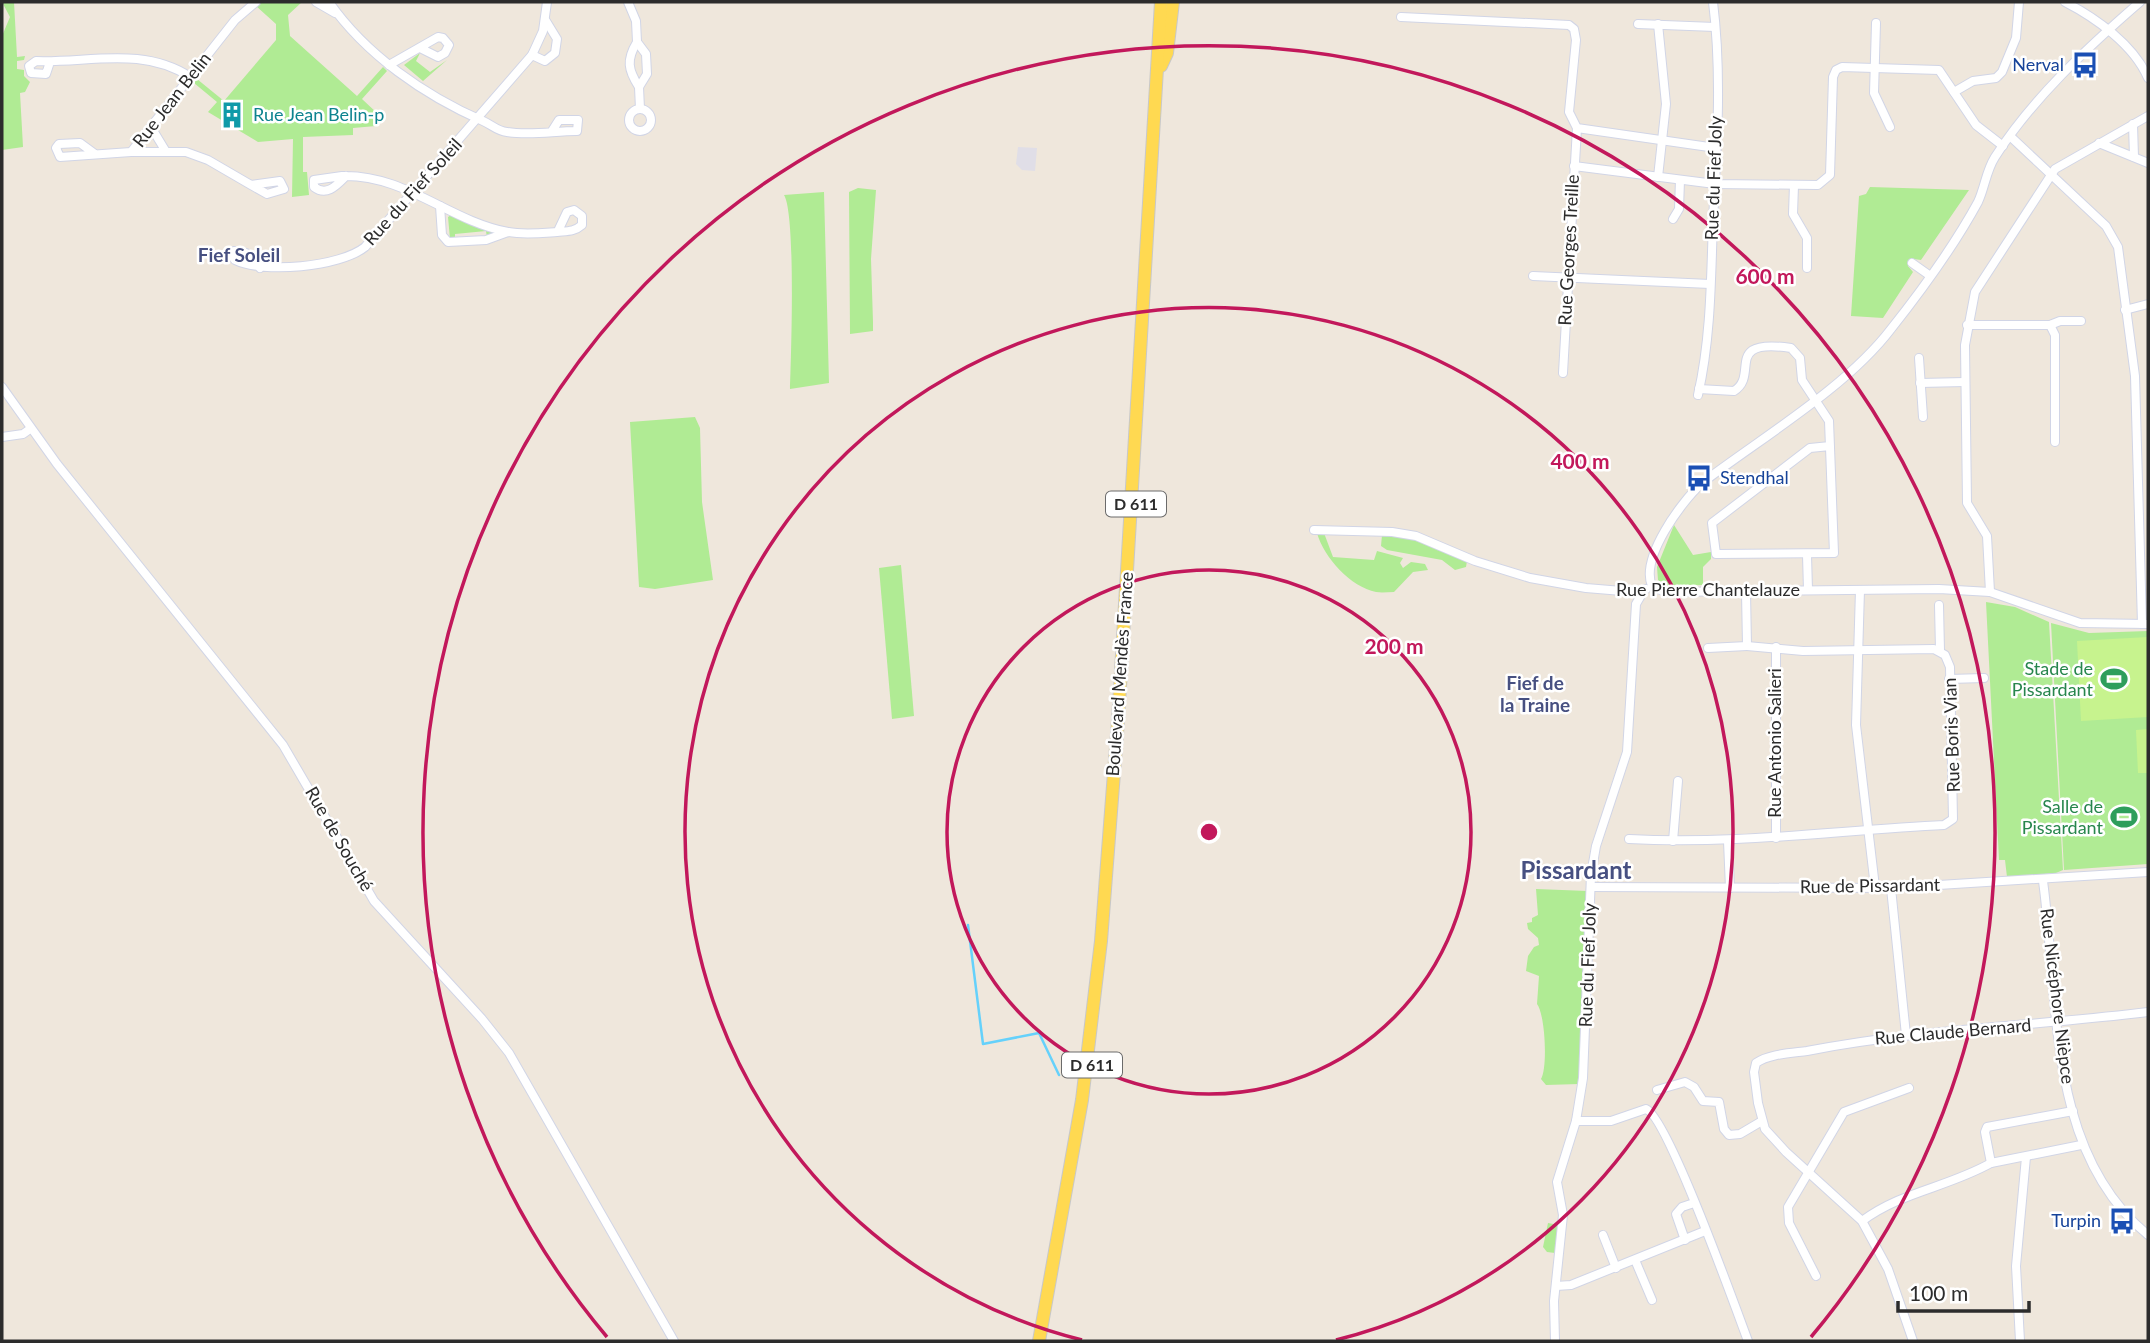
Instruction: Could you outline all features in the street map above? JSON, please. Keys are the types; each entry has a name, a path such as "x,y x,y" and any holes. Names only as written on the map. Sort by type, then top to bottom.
{"main road":[{"name":"Boulevard Mendès France","path":"1039,1341 1082,1100 1101,941 1118,721 1158,34 1154,30 1159,2"},
{"name":"Boulevard Mendès France","path":"1046,1341 1074,1189 1107,941 1121,758 1166,2"},
{"path":"1161,66 1167,53 1173,2"}],"street":[{"name":"Rue Jean Belin","path":"94,154 131,152 236,18 244,2"},
{"name":"Rue Jean Belin","path":"236,18 256,2"},
{"path":"316,2 335,13 389,65 419,87 477,120 506,132 552,131"},
{"path":"329,2 335,13"},
{"name":"Rue du Fief Soleil","path":"260,268 351,257 365,247 532,55 546,21 547,2"},
{"path":"628,2 636,21 637,42 646,54 647,74 639,87 640,109"},
{"name":"Rue du Fief Joly","path":"1713,2 1715,184 1710,284 1698,392 1734,391 1742,383 1744,363 1750,352 1761,346 1787,347 1799,355 1802,380 1815,398"},
{"path":"1954,92 1973,81 1996,78 2002,72 2016,38 2019,2"},
{"path":"2065,2 2085,12 2107,30 2142,66 2148,78"},
{"path":"1652,586 1650,569 1667,524 1682,502 1815,398 1880,342 1979,200 1990,167 2003,146 2107,30 2140,2"},
{"name":"Rue Georges Treille","path":"1401,18 1569,25 1574,29 1576,40 1569,112 1577,128 1563,373"},
{"name":"Rue du Fief Soleil","path":"532,55 545,61 555,53 557,39 546,21"},
{"path":"1876,23 1874,96 1890,127"},
{"path":"1638,24 1715,27"},
{"path":"1658,24 1657,44 1666,85 1658,177"},
{"path":"637,42 629,54 630,75 639,87"},
{"path":"389,65 420,48"},
{"path":"50,62 147,59 171,66 190,77"},
{"path":"1574,166 1715,184 1818,185 1828,180 1831,170 1834,72 1842,68 1936,69 1976,125 2003,146"},
{"path":"1990,592 1987,536 1967,503 1967,324 1980,282 2055,169 2148,116"},
{"path":"2133,124 2134,158"},
{"path":"151,128 165,150"},
{"path":"1577,128 1716,148"},
{"path":"2011,137 2115,239 2135,376 2145,624"},
{"path":"2099,143 2148,163"},
{"path":"131,152 165,150 198,156 251,184"},
{"path":"346,176 381,179 440,206 508,232"},
{"path":"1673,219 1679,209 1680,180"},
{"path":"1794,185 1793,214 1807,238 1807,268"},
{"path":"440,206 442,235 448,242 486,240 508,232 558,232"},
{"path":"1912,262 1929,275"},
{"path":"1533,276 1710,284"},
{"path":"2125,310 2148,304"},
{"path":"2050,326 2060,321 2081,321"},
{"path":"1967,324 2043,323 2050,326 2055,335 2055,442"},
{"path":"1919,358 1923,417"},
{"path":"1920,383 1965,382"},
{"name":"Rue de Souché","path":"2,387 30,429 283,745 374,901 482,1019 509,1053 674,1341"},
{"path":"1815,398 1829,421 1830,446 1834,553 1716,554 1712,523 1810,448 1830,446"},
{"path":"2,436 23,434 30,429"},
{"path":"2137,453 2148,452"},
{"name":"Rue Pierre Chantelauze","path":"1314,530 1392,532 1416,536 1475,561 1530,578 1586,587 1643,592 1652,586 1665,592 1990,592 2080,623 2145,624"},
{"path":"1807,555 1808,590"},
{"path":"1860,590 1856,725 1875,887"},
{"name":"Rue du Fief Joly","path":"1555,1341 1556,1286 1563,1215 1557,1182 1576,1121 1583,1078 1591,887 1596,846 1627,752 1636,604 1643,592"},
{"path":"1746,592 1747,646"},
{"name":"Rue Boris Vian","path":"1867,828 1944,825 1952,819 1950,679 1948,661 1940,651 1939,605"},
{"path":"1708,648 1747,646 1803,651 1940,651"},
{"name":"Rue Antonio Salieri","path":"1776,647 1776,838"},
{"path":"1950,679 1984,678"},
{"path":"1673,841 1678,781"},
{"path":"1629,839 1728,841 1867,828"},
{"path":"1728,841 1730,888"},
{"name":"Rue de Pissardant","path":"1591,887 1891,888 2043,881 2148,872"},
{"name":"Rue Nicéphore Nièpce","path":"2043,881 2057,1023 2081,1145"},
{"path":"1891,888 1906,1035"},
{"name":"Rue Claude Bernard","path":"1762,1121 1754,1067 1759,1060 1906,1035 2057,1023 2148,1012"},
{"path":"1657,1090 1685,1082 1694,1087 1703,1101 1719,1102 1724,1129 1729,1135 1740,1134 1762,1121 1772,1139 1862,1221 1888,1269 1913,1341"},
{"path":"1816,1276 1787,1214 1808,1170 1844,1112 1909,1088"},
{"path":"1576,1121 1611,1121 1642,1110 1652,1111 1674,1153 1748,1341"},
{"path":"1992,1163 1985,1132 1987,1127 2073,1111"},
{"path":"1862,1221 1895,1200 1951,1183 1992,1163 2081,1145 2110,1197 2148,1235"},
{"path":"2020,1341 2015,1266 2026,1157"},
{"path":"1685,1240 1676,1214 1694,1203"},
{"path":"1556,1286 1564,1287 1616,1268 1706,1231"},
{"path":"1602,1235 1616,1268"},
{"path":"1635,1260 1653,1300"}],"shaded area":[{"path":"1018,147 1037,148 1035,171 1022,170 1016,164"}],"green space":[{"path":"2,2 14,2 17,57 25,56 24,60 17,61 17,69 24,70 24,76 30,82 25,92 20,93 23,147 2,150 2,36 10,17"},
{"path":"261,2 302,2 288,15 290,36 357,96 383,67 387,71 362,99 378,114 376,126 353,128 353,135 303,137 303,172 307,172 309,195 292,197 293,139 258,142 208,112 217,102 194,83 197,79 224,101 276,40 276,24 256,6"},
{"path":"420,53 416,61 430,72 447,60 423,81 404,65"},
{"path":"1870,187 1969,190 1921,260 1914,259 1908,266 1913,272 1883,318 1851,316 1859,196 1866,194"},
{"path":"858,188 876,190 871,259 873,331 850,334 849,192"},
{"path":"824,192 829,383 790,389 791,257 788,208 784,195"},
{"path":"453,214 492,231 491,235 487,238 486,231 455,234 455,241 450,239 448,217"},
{"path":"695,417 700,428 702,502 713,580 655,589 639,587 630,422"},
{"path":"1674,525 1693,555 1711,552 1711,559 1703,567 1703,585 1666,586 1658,580 1657,567"},
{"path":"1317,533 1324,533 1333,557 1374,560 1377,551 1403,558 1400,563 1403,568 1411,562 1425,564 1428,570 1413,572 1394,592 1367,589 1340,570 1326,552"},
{"path":"1382,535 1419,540 1467,561 1466,567 1455,570 1442,560 1387,550 1381,546"},
{"path":"901,565 914,716 892,719 879,568"},
{"path":"1986,602 2015,607 2049,622 2063,870 2056,873 2007,877 2005,860 1999,860"},
{"path":"2051,623 2089,633 2148,631 2148,864 2064,870"},
{"name":"Stade de Pissardant","path":"2148,637 2148,717 2081,721 2077,641"},
{"path":"2148,729 2148,773 2138,773 2136,730"},
{"path":"1536,889 1588,891 1579,1084 1546,1085 1541,1079 1545,1053 1544,1029 1537,1004 1539,976 1526,971 1528,956 1534,947 1539,945 1538,938 1528,929 1527,923 1532,922 1532,918 1538,915"},
{"path":"1548,1223 1559,1225 1555,1253 1547,1252 1543,1247"}],"waterway":[{"path":"968,925 983,1044 1039,1033 1059,1075"}],"place":[{"name":"Nerval","path":"2085,65"},
{"name":"Rue Jean Belin-p","path":"232,115"},
{"name":"Stendhal","path":"1699,478"},
{"name":"Stade de Pissardant","path":"2114,679"},
{"name":"Salle de Pissardant","path":"2124,817"},
{"name":"Turpin","path":"2122,1221"}],"district":[{"name":"Fief Soleil","path":"239,255"},
{"name":"Fief de la Traine","path":"1535,694"},
{"name":"Pissardant","path":"1576,871"}]}
